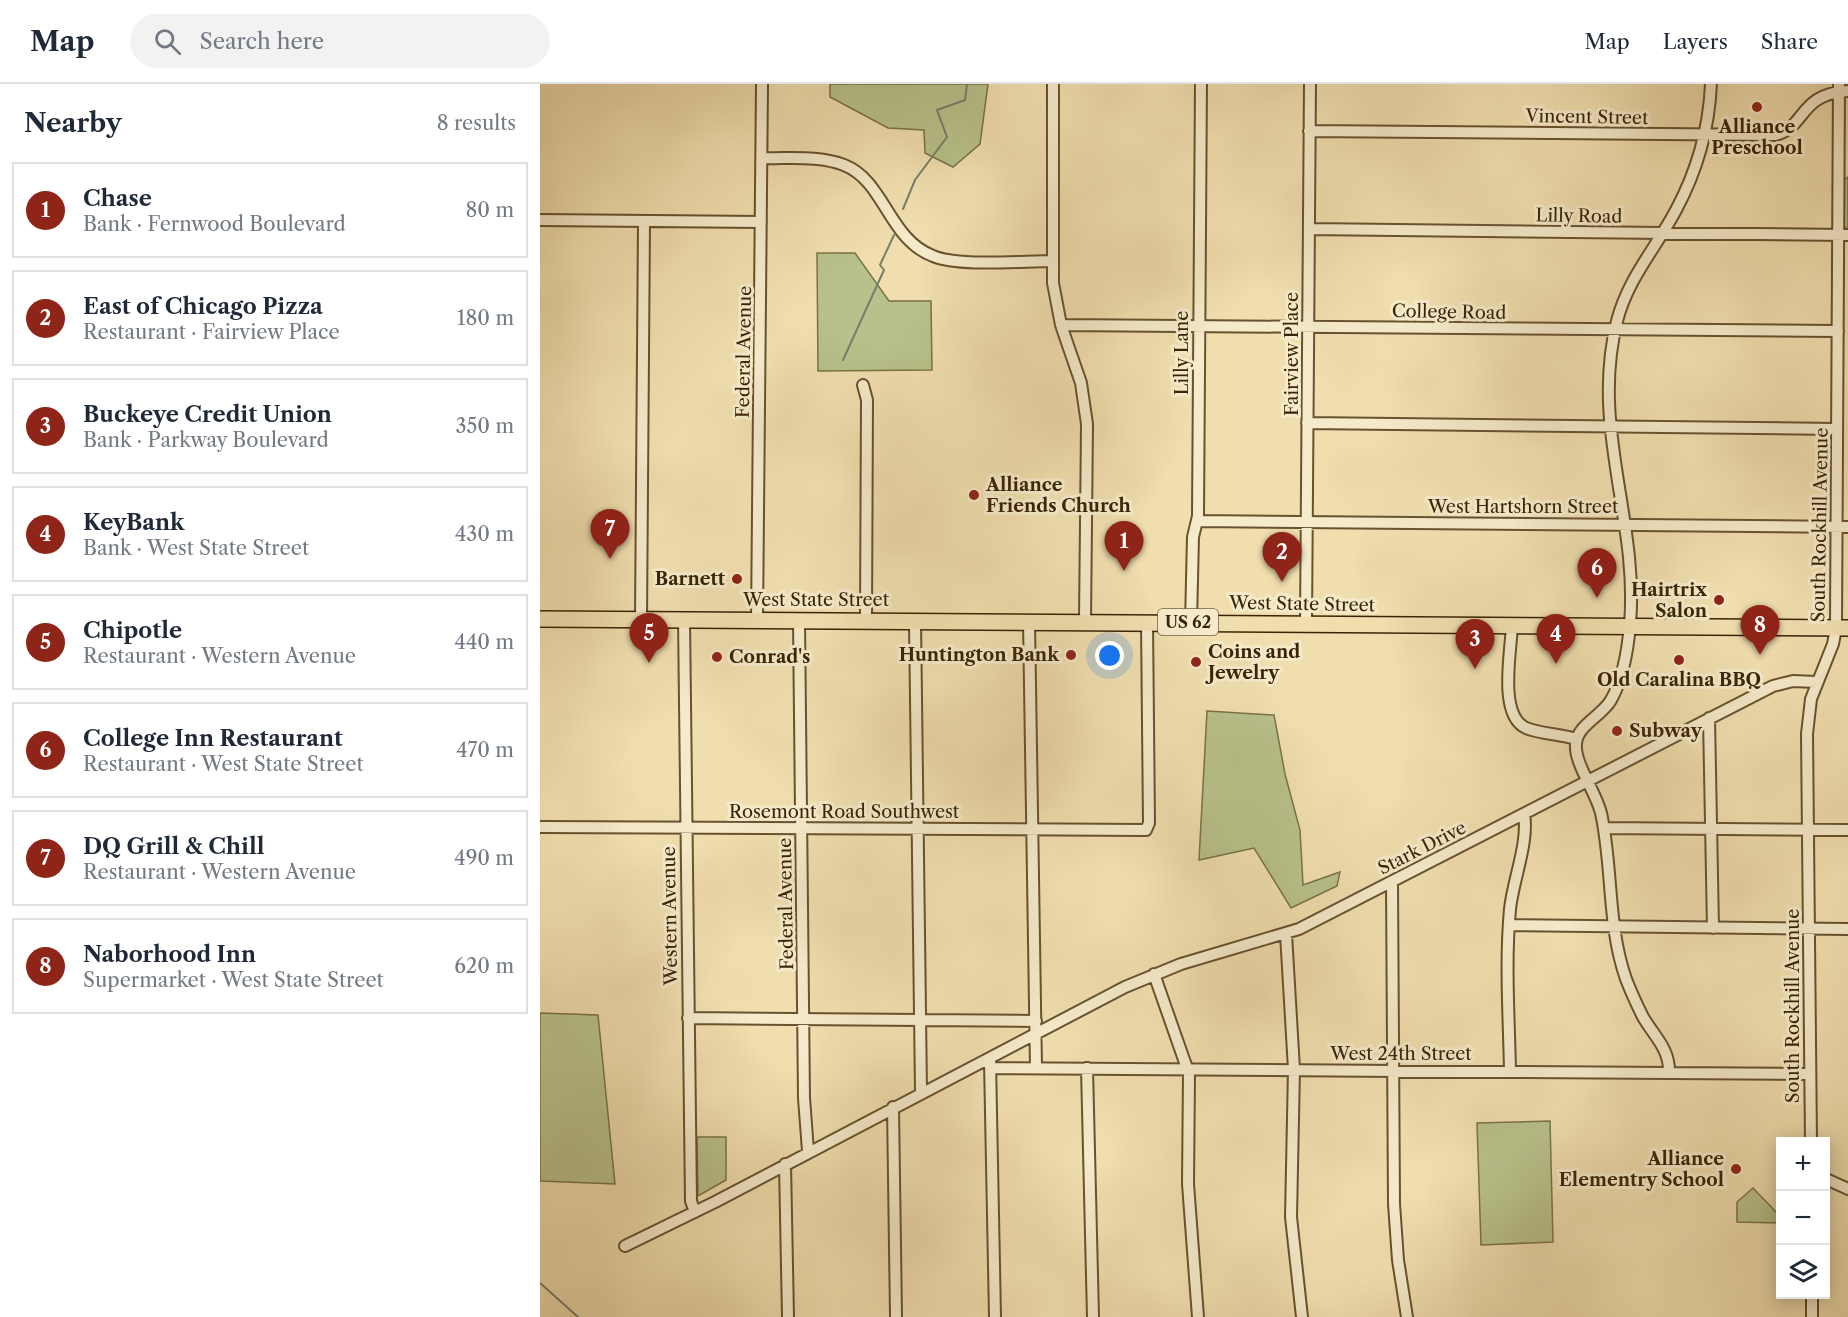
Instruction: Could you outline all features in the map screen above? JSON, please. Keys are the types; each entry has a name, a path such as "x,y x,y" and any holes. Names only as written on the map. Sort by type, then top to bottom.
{"highway":[{"name":"West State Street","path":"540,619 1842,628"}],"street":[{"name":"Federal Avenue","path":"757,620 762,84"},
{"path":"1053,84 1055,299 1061,325 1081,383 1086,417 1085,621"},
{"name":"Lilly Lane","path":"1191,622 1193,537 1197,521 1201,84"},
{"name":"Fairview Place","path":"1306,623 1310,84"},
{"path":"1669,1073 1668,1053 1644,1018 1626,979 1614,927 1604,828 1590,781 1576,756 1576,739 1584,728 1603,711 1614,694 1630,626 1630,594 1624,524 1609,427 1610,371 1615,330 1635,277 1687,187 1704,135 1711,84"},
{"name":"Vincent Street","path":"1309,131 1780,134 1792,126 1811,102 1842,89"},
{"name":"South Rockhill Avenue","path":"1810,1137 1808,723 1816,682 1842,628 1842,527 1837,429 1838,332 1843,235 1842,89"},
{"path":"762,158 817,159 847,166 866,181 907,239 934,257 966,260 1053,261"},
{"path":"540,220 762,222"},
{"path":"641,619 644,221"},
{"name":"Lilly Road","path":"1309,229 1843,235"},
{"name":"College Road","path":"1061,325 1838,332"},
{"path":"863,385 867,400 866,620"},
{"path":"1307,423 1837,429"},
{"name":"West Hartshorn Street","path":"1197,521 1842,527"},
{"name":"Western Avenue","path":"684,619 691,1201 695,1212"},
{"name":"Federal Avenue","path":"799,620 808,1151"},
{"path":"915,620 921,1092"},
{"path":"1029,621 1036,1068"},
{"name":"Rosemont Road Southwest","path":"540,827 1148,828 1147,622"},
{"path":"1512,625 1508,700 1511,714 1525,727 1576,739"},
{"name":"Stark Drive","path":"625,1246 695,1212 921,1092 990,1063 1036,1032 1154,974 1286,934 1783,682 1816,682"},
{"path":"1709,718 1713,928"},
{"path":"1510,1071 1509,926 1516,870 1526,830 1524,814"},
{"path":"1604,828 1848,830"},
{"path":"1392,882 1395,1217 1407,1317"},
{"path":"1509,926 1848,929"},
{"path":"1286,934 1294,1069 1291,1217 1302,1317"},
{"path":"1154,974 1188,1068 1188,1184 1198,1317"},
{"path":"688,1018 1036,1021"},
{"path":"990,1063 995,1317"},
{"name":"West 24th Street","path":"990,1063 1036,1068 1810,1074"},
{"path":"1087,1068 1093,1317"},
{"path":"892,1107 896,1317"},
{"path":"785,1164 788,1317"},
{"path":"1830,1181 1848,1189"},
{"path":"1812,1299 1812,1317"}],"green space":[{"path":"830,84 988,84 980,144 953,167 925,153 924,130 888,128 830,97"},
{"path":"1848,177 1848,230 1844,226 1844,180"},
{"path":"817,253 855,253 889,301 931,301 932,370 818,371"},
{"path":"1207,711 1274,715 1285,774 1300,830 1303,885 1340,872 1337,886 1291,908 1254,848 1199,860"},
{"path":"540,1013 598,1015 615,1184 540,1181"},
{"path":"1550,1121 1553,1242 1481,1245 1477,1123"},
{"path":"697,1137 726,1137 726,1180 698,1196"},
{"path":"1753,1188 1776,1212 1776,1223 1737,1222 1737,1202"}],"waterway":[{"path":"903,209 915,180 947,137 937,110 965,100 967,84"},
{"path":"843,360 884,270 880,265 894,235"},
{"path":"540,1283 578,1317"}],"place":[{"name":"Alliance Preschool","path":"1757,107"},
{"name":"Alliance Friends Church","path":"974,495"},
{"name":"DQ Grill & Chill","path":"610,559"},
{"name":"Chase","path":"1124,571"},
{"name":"Barnett","path":"737,579"},
{"name":"East of Chicago Pizza","path":"1282,582"},
{"name":"College Inn Restaurant","path":"1597,598"},
{"name":"Hairtrix Salon","path":"1719,600"},
{"name":"Huntington Bank","path":"1071,655"},
{"name":"Naborhood Inn","path":"1760,655"},
{"name":"Conrad's","path":"717,657"},
{"name":"Old Caralina BBQ","path":"1679,660"},
{"name":"Coins and Jewelry","path":"1196,662"},
{"name":"Chipotle","path":"649,663"},
{"name":"KeyBank","path":"1556,664"},
{"name":"Buckeye Credit Union","path":"1475,669"},
{"name":"Subway","path":"1617,731"},
{"name":"Alliance Elementry School","path":"1736,1169"}]}
